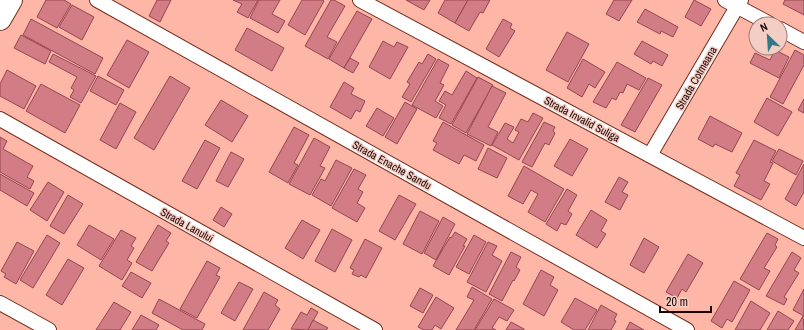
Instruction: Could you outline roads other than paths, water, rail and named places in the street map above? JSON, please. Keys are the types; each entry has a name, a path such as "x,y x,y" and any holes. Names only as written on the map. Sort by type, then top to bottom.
{"main road":[{"path":"0,19 11,0"}],"street":[{"name":"Strada Enache Sandu","path":"97,0 687,330"},
{"name":"Strada Invalid Suliga","path":"360,0 804,238"},
{"name":"Strada Cotmeana","path":"650,155 734,2"},
{"path":"734,2 757,16"},
{"path":"788,33 804,42"},
{"name":"Strada Lanului","path":"0,119 374,330"},
{"path":"0,303 49,330"}]}
